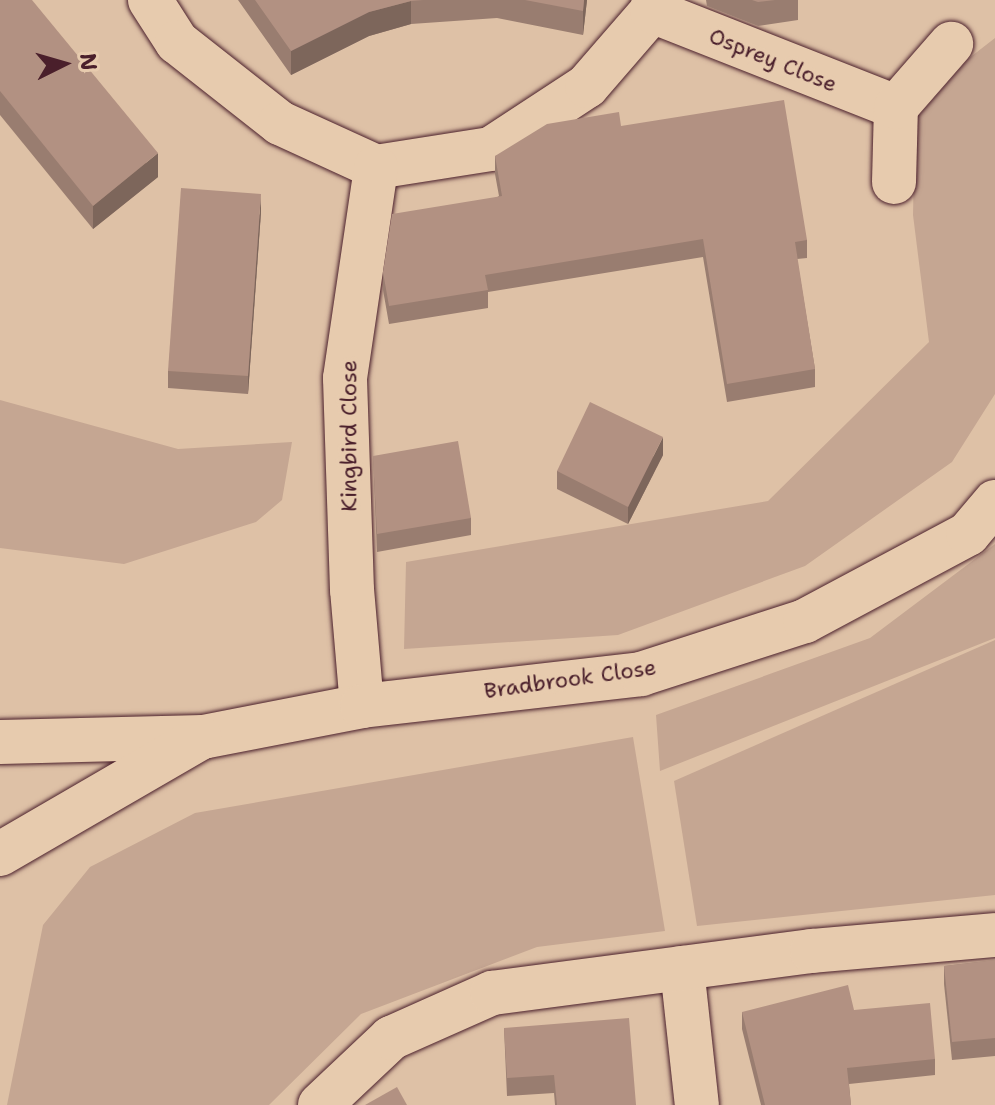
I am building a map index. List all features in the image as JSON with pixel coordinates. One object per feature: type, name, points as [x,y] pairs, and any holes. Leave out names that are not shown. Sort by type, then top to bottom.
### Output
[{"type":"street","points":[[150,0],[177,42],[280,123],[376,167],[491,149],[587,86],[653,6]]},
{"type":"street","name":"Osprey Close","points":[[653,6],[896,107]]},
{"type":"street","points":[[894,182],[896,107],[951,44]]},
{"type":"street","name":"Kingbird Close","points":[[362,706],[352,590],[345,378],[376,167]]},
{"type":"street","name":"Bradbrook Close","points":[[0,742],[203,737],[362,706],[641,674],[805,621],[968,534],[995,502]]},
{"type":"street","name":"Bradbrook Close","points":[[0,854],[203,737]]},
{"type":"street","points":[[320,1105],[391,1038],[492,993],[682,968],[995,935]]},
{"type":"street","points":[[682,968],[697,1105]]},
{"type":"shaded area","points":[[995,38],[995,394],[952,462],[805,566],[618,635],[404,649],[406,562],[768,501],[929,342],[913,215],[915,120],[968,59]]},
{"type":"shaded area","points":[[0,400],[178,449],[292,442],[282,500],[256,522],[124,564],[0,548]]},
{"type":"shaded area","points":[[995,544],[995,638],[660,771],[656,715],[870,638]]},
{"type":"shaded area","points":[[995,640],[995,895],[697,926],[674,781]]},
{"type":"shaded area","points":[[633,737],[665,931],[537,947],[361,1014],[269,1105],[7,1105],[43,925],[90,867],[195,813]]},
{"type":"building","points":[[0,0],[32,0],[158,153],[93,206],[0,91]]},
{"type":"building","points":[[255,0],[423,0],[369,12],[291,51]]},
{"type":"building","points":[[525,0],[584,0],[583,11]]},
{"type":"building","points":[[784,100],[807,240],[795,242],[815,369],[727,384],[703,239],[485,275],[488,290],[389,306],[383,272],[392,214],[502,196],[495,156],[547,124],[619,112],[621,126]]},
{"type":"building","points":[[181,188],[261,194],[248,376],[168,371]]},
{"type":"building","points":[[590,402],[663,437],[628,507],[557,471]]},
{"type":"building","points":[[458,441],[471,518],[377,534],[373,456]]},
{"type":"building","points":[[995,960],[995,1038],[952,1042],[944,966]]},
{"type":"building","points":[[848,985],[854,1010],[930,1003],[935,1059],[847,1068],[851,1105],[765,1105],[742,1012]]},
{"type":"building","points":[[629,1018],[636,1105],[557,1105],[554,1075],[507,1078],[504,1028]]},
{"type":"building","points":[[397,1087],[407,1105],[365,1105]]}]
